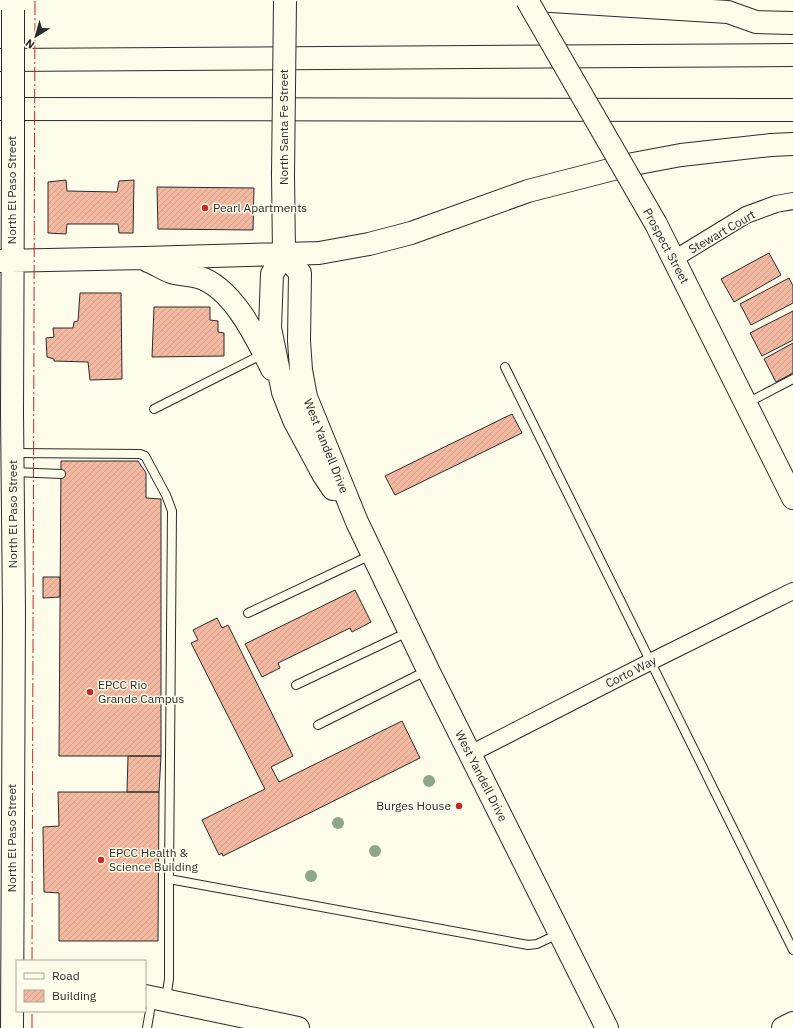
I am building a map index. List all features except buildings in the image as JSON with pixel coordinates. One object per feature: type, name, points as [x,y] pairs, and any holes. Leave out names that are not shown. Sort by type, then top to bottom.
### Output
[{"type":"main road","name":"Prospect Street","points":[[527,0],[656,224],[793,498]]},
{"type":"main road","points":[[535,0],[728,12],[756,22],[793,23]]},
{"type":"main road","name":"North Santa Fe Street","points":[[284,254],[283,174],[285,1]]},
{"type":"main road","name":"North El Paso Street","points":[[12,1028],[10,971],[13,462],[6,261],[12,165],[13,5]]},
{"type":"main road","points":[[0,60],[793,55]]},
{"type":"main road","points":[[0,109],[793,110]]},
{"type":"main road","points":[[6,261],[319,253],[369,244],[411,233],[528,191],[633,164],[696,153],[793,144]]},
{"type":"main road","name":"West Yandell Drive","points":[[357,522],[323,474],[294,420],[283,392],[270,328],[272,274],[284,254],[300,273],[299,341],[301,370],[306,397],[357,522],[428,670],[607,1028]]},
{"type":"main road","points":[[144,258],[171,272],[199,277],[216,286],[227,296],[237,308],[264,354],[283,392]]},
{"type":"main road","points":[[154,998],[298,1028]]},
{"type":"main road","points":[[783,1028],[793,1023]]},
{"type":"street","name":"Stewart Court","points":[[674,259],[746,215],[776,204],[793,200]]},
{"type":"street","name":"Corto Way","points":[[470,754],[793,591]]},
{"type":"lane","points":[[154,409],[264,354]]},
{"type":"lane","points":[[505,367],[793,950]]},
{"type":"lane","points":[[746,404],[793,379]]},
{"type":"lane","points":[[13,462],[140,454],[145,456],[166,495],[172,511],[169,879],[170,979],[154,998],[147,1028]]},
{"type":"lane","points":[[13,462],[61,474]]},
{"type":"lane","points":[[248,613],[372,555]]},
{"type":"lane","points":[[296,685],[409,631]]},
{"type":"lane","points":[[318,725],[428,670]]},
{"type":"lane","points":[[169,879],[528,944],[537,944],[560,933]]},
{"type":"power","points":[[32,960],[35,0]]},
{"type":"power","points":[[32,1012],[32,1028]]},
{"type":"place","name":"Pearl Apartments","points":[[205,208]]},
{"type":"place","name":"EPCC Rio Grande Campus","points":[[90,692]]},
{"type":"place","name":"Burges House","points":[[459,806]]},
{"type":"place","name":"EPCC Health & Science Building","points":[[101,860]]}]
